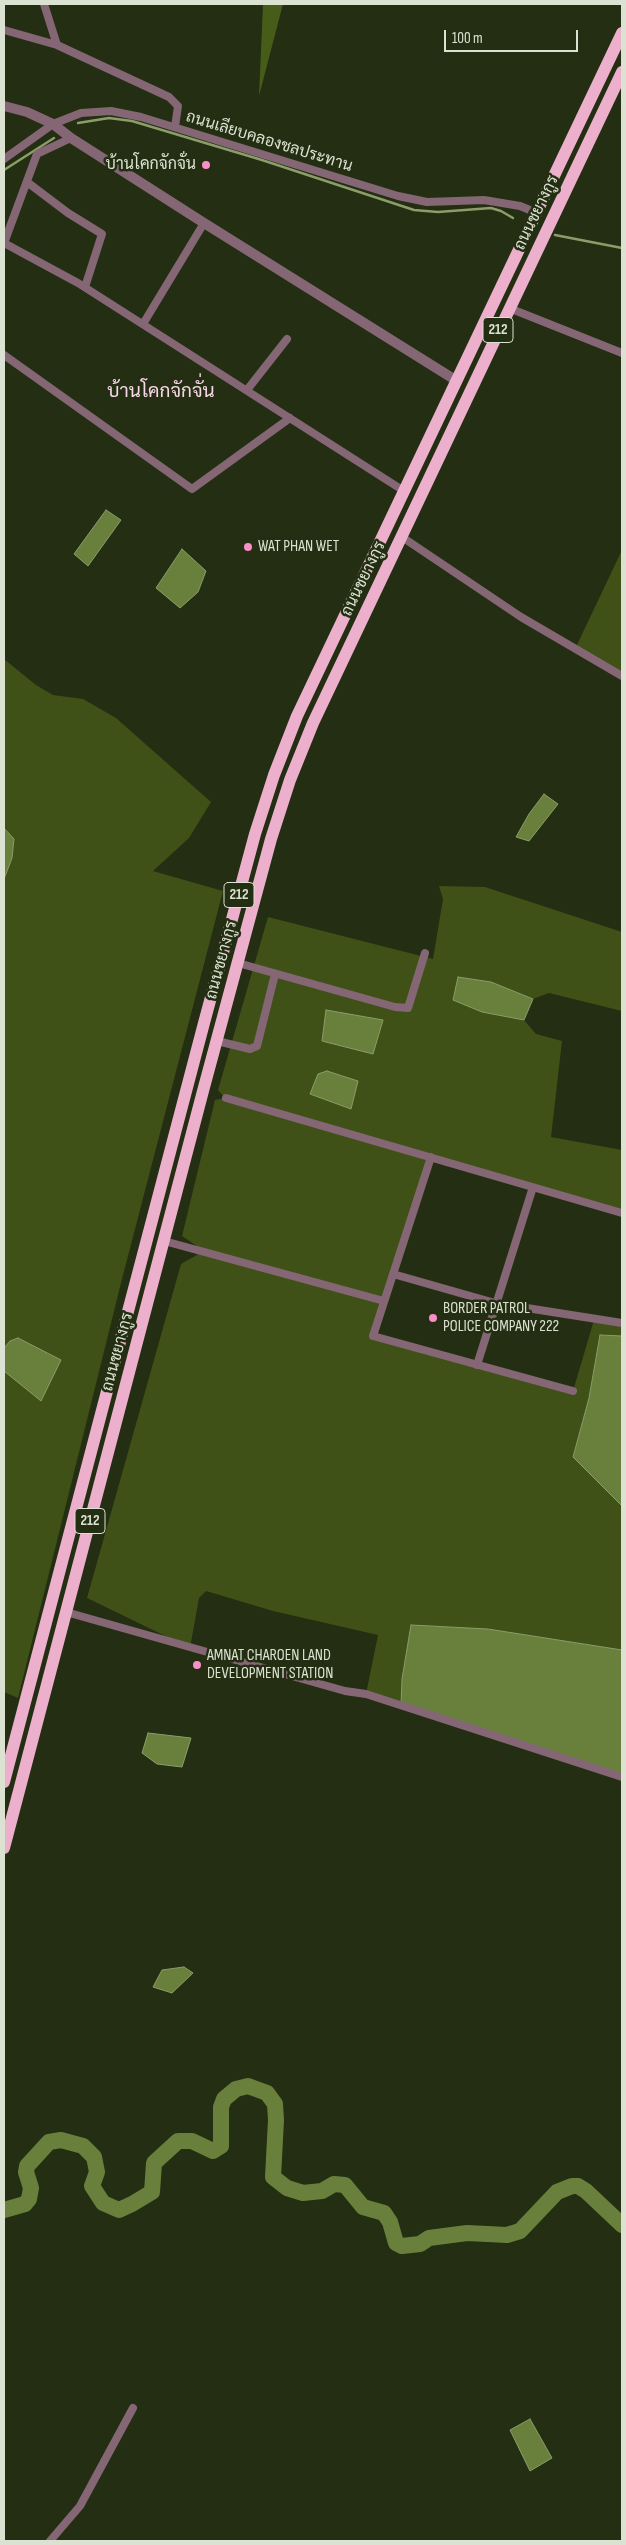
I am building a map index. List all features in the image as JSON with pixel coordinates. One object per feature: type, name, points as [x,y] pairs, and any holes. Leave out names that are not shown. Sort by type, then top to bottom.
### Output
[{"type":"highway","name":"ถนนชยางกูร","points":[[4,1782],[255,834],[274,775],[298,716],[622,33]]},
{"type":"highway","name":"ถนนชยางกูร","points":[[4,1848],[216,1041],[290,780],[313,723],[622,72]]},
{"type":"highway","points":[[160,1189],[176,1193]]},
{"type":"street","points":[[44,4],[57,45]]},
{"type":"street","points":[[4,30],[57,45],[170,96],[178,106],[175,127]]},
{"type":"street","points":[[4,106],[27,112],[53,124],[71,138],[204,223],[457,381]]},
{"type":"street","name":"ถนนเลียบคลองชลประทาน","points":[[4,159],[53,124],[81,113],[110,111],[140,116],[398,196],[427,202],[484,200],[520,206],[537,213]]},
{"type":"street","points":[[71,138],[37,154],[4,243],[85,288],[404,491]]},
{"type":"street","points":[[27,182],[68,213],[102,234],[85,288]]},
{"type":"street","points":[[143,324],[204,223]]},
{"type":"street","points":[[509,308],[622,353]]},
{"type":"street","points":[[247,390],[287,339]]},
{"type":"street","points":[[4,355],[192,490],[290,418]]},
{"type":"street","points":[[402,537],[521,617],[622,676]]},
{"type":"street","points":[[238,963],[395,1007],[408,1008],[425,953]]},
{"type":"street","points":[[216,1041],[250,1050],[257,1046],[275,974]]},
{"type":"street","points":[[226,1098],[622,1213]]},
{"type":"street","points":[[431,1158],[372,1336],[573,1391]]},
{"type":"street","points":[[477,1364],[533,1187]]},
{"type":"street","points":[[164,1241],[384,1301]]},
{"type":"street","points":[[393,1274],[495,1303],[622,1323]]},
{"type":"street","points":[[66,1612],[328,1687],[366,1694],[622,1777]]},
{"type":"street","points":[[50,2541],[80,2506],[133,2408]]},
{"type":"shaded area","points":[[263,4],[283,4],[259,96]]},
{"type":"shaded area","points":[[106,510],[121,520],[88,566],[74,554]]},
{"type":"shaded area","points":[[182,549],[206,571],[198,592],[180,608],[156,588]]},
{"type":"shaded area","points":[[622,550],[622,676],[575,649]]},
{"type":"shaded area","points":[[4,659],[36,685],[53,695],[83,699],[116,718],[211,802],[189,838],[153,871],[223,891],[122,1279],[18,1698],[4,1692],[4,879],[12,858],[7,830],[4,828]]},
{"type":"shaded area","points":[[544,794],[558,804],[529,841],[516,837],[529,814]]},
{"type":"shaded area","points":[[4,828],[14,839],[12,858],[4,879]]},
{"type":"shaded area","points":[[439,886],[485,887],[622,932],[622,1011],[549,993],[533,999],[491,982],[458,977],[453,999],[482,1012],[524,1020],[536,1034],[562,1041],[551,1137],[622,1150],[622,1213],[431,1158],[373,1335],[573,1391],[594,1320],[622,1323],[622,1336],[600,1335],[589,1398],[573,1457],[622,1506],[622,1650],[488,1629],[411,1625],[402,1679],[401,1705],[366,1694],[378,1635],[273,1611],[206,1591],[199,1598],[190,1648],[87,1598],[181,1264],[204,1251],[182,1236],[215,1100],[225,1098],[218,1090],[268,917],[433,959],[443,899]]},
{"type":"shaded area","points":[[458,977],[491,982],[533,999],[524,1020],[482,1012],[453,1000]]},
{"type":"shaded area","points":[[326,1010],[383,1020],[373,1054],[322,1041]]},
{"type":"shaded area","points":[[327,1071],[358,1081],[351,1109],[310,1094],[318,1074]]},
{"type":"shaded area","points":[[600,1335],[622,1336],[622,1506],[573,1457],[589,1398]]},
{"type":"shaded area","points":[[18,1338],[61,1360],[41,1401],[4,1371],[4,1348],[10,1341]]},
{"type":"shaded area","points":[[411,1625],[488,1629],[622,1650],[622,1777],[401,1705],[402,1679]]},
{"type":"shaded area","points":[[148,1733],[191,1738],[182,1767],[157,1764],[142,1753]]},
{"type":"shaded area","points":[[184,1967],[193,1973],[172,1993],[153,1987],[162,1970]]},
{"type":"shaded area","points":[[530,2419],[552,2458],[530,2471],[510,2430]]},
{"type":"waterway","points":[[78,123],[109,118],[132,121],[262,160],[414,210],[438,212],[491,208],[513,218]]},
{"type":"waterway","points":[[4,170],[54,138]]},
{"type":"waterway","points":[[555,235],[622,248]]},
{"type":"waterway","points":[[4,2210],[25,2204],[29,2199],[31,2188],[26,2172],[27,2166],[49,2142],[61,2140],[83,2146],[94,2157],[97,2172],[92,2186],[103,2203],[119,2210],[132,2204],[152,2192],[154,2163],[178,2141],[192,2141],[213,2151],[221,2146],[221,2107],[224,2099],[236,2089],[248,2086],[267,2093],[275,2104],[273,2177],[287,2188],[303,2193],[322,2191],[334,2184],[345,2185],[363,2207],[384,2213],[390,2222],[396,2243],[402,2246],[420,2244],[429,2238],[467,2233],[507,2235],[520,2231],[557,2192],[572,2186],[578,2186],[586,2191],[622,2225]]},
{"type":"place","name":"บ้านโคกจักจั่น","points":[[206,165]]},
{"type":"place","name":"WAT PHAN WET","points":[[248,547]]},
{"type":"place","name":"BORDER PATROL POLICE COMPANY 222","points":[[433,1318]]},
{"type":"place","name":"AMNAT CHAROEN LAND DEVELOPMENT STATION","points":[[197,1665]]},
{"type":"district","name":"บ้านโคกจักจั่น","points":[[161,392]]}]
